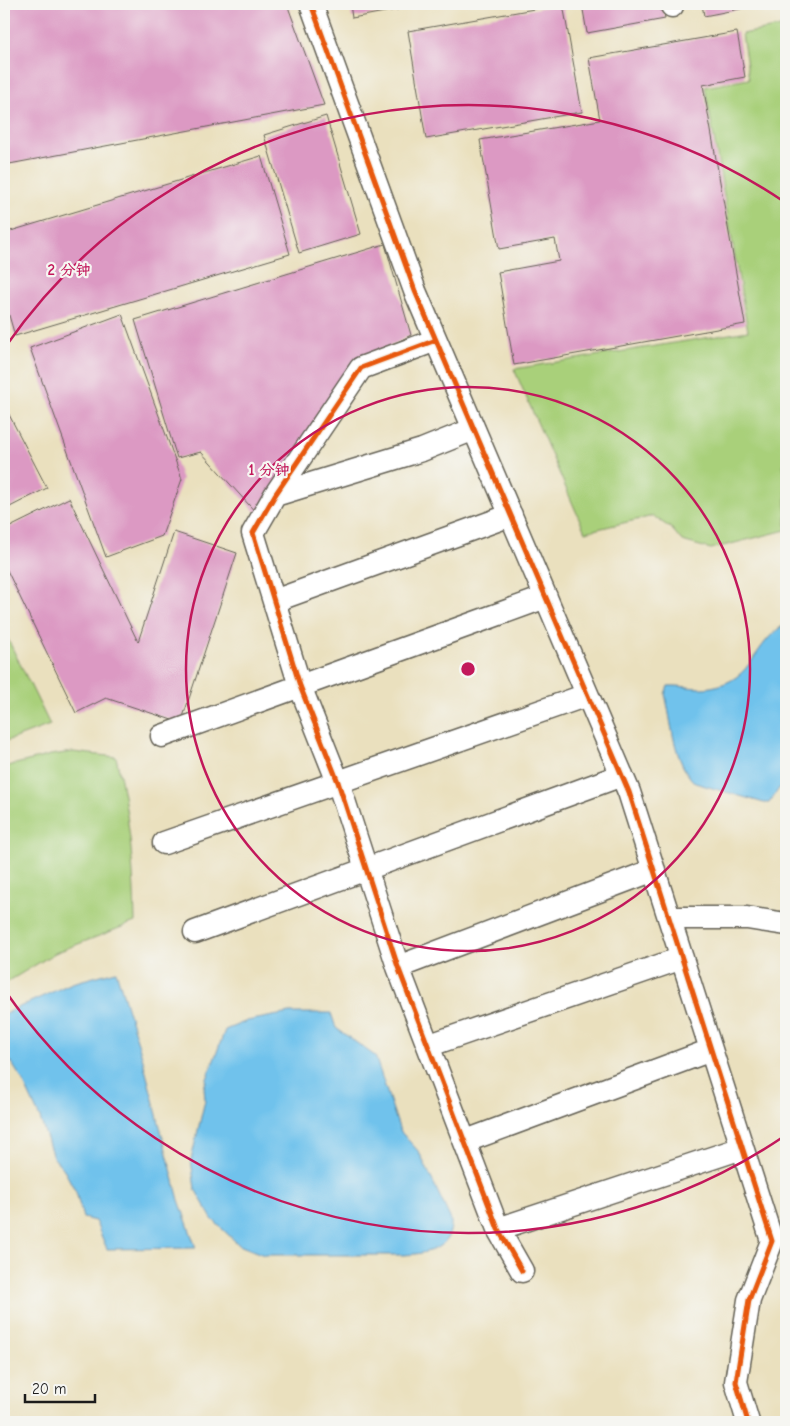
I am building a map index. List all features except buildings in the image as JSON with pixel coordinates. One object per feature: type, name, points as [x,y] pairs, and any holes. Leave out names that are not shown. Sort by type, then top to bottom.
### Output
[{"type":"street","points":[[311,4],[415,291],[622,775],[742,1148],[779,1239],[749,1300],[736,1382],[748,1422]]},
{"type":"street","points":[[436,340],[362,368],[275,496],[254,534],[300,686],[338,782],[398,967],[430,1045],[498,1229],[522,1271]]},
{"type":"street","points":[[275,496],[422,450],[474,429]]},
{"type":"street","points":[[274,601],[511,516]]},
{"type":"street","points":[[162,736],[546,597]]},
{"type":"street","points":[[164,843],[587,695]]},
{"type":"street","points":[[195,932],[622,775]]},
{"type":"street","points":[[398,967],[654,870]]},
{"type":"street","points":[[669,918],[747,918],[786,923]]},
{"type":"street","points":[[430,1045],[682,958]]},
{"type":"street","points":[[466,1141],[711,1050]]},
{"type":"street","points":[[498,1229],[742,1148]]},
{"type":"green space","points":[[786,26],[786,464],[783,465],[786,478],[786,530],[711,549],[682,541],[672,529],[653,516],[585,532],[514,369],[748,331],[705,87],[749,79],[742,34]]},
{"type":"green space","points":[[4,631],[50,725],[4,742]]},
{"type":"green space","points":[[73,752],[116,757],[130,839],[135,922],[55,953],[4,984],[4,767],[51,755]]},
{"type":"water","points":[[786,624],[786,794],[780,787],[769,803],[764,803],[695,783],[682,764],[674,741],[665,694],[668,686],[705,688],[725,683],[745,669],[766,641]]},
{"type":"water","points":[[116,971],[141,1053],[179,1200],[196,1248],[107,1249],[95,1221],[83,1218],[76,1192],[63,1168],[53,1157],[40,1118],[23,1081],[4,1051],[4,1014],[72,983]]},
{"type":"water","points":[[289,1013],[331,1013],[336,1028],[375,1056],[400,1131],[419,1152],[451,1220],[448,1238],[443,1244],[429,1251],[403,1255],[264,1255],[239,1245],[212,1219],[195,1189],[191,1160],[205,1100],[204,1087],[225,1030],[247,1021]]},
{"type":"cycle path","points":[[311,4],[415,291],[629,792],[772,1241],[749,1300],[736,1382],[748,1422]]},
{"type":"cycle path","points":[[436,340],[361,368],[275,495],[253,533],[300,686],[338,782],[398,967],[498,1229],[522,1271]]}]
